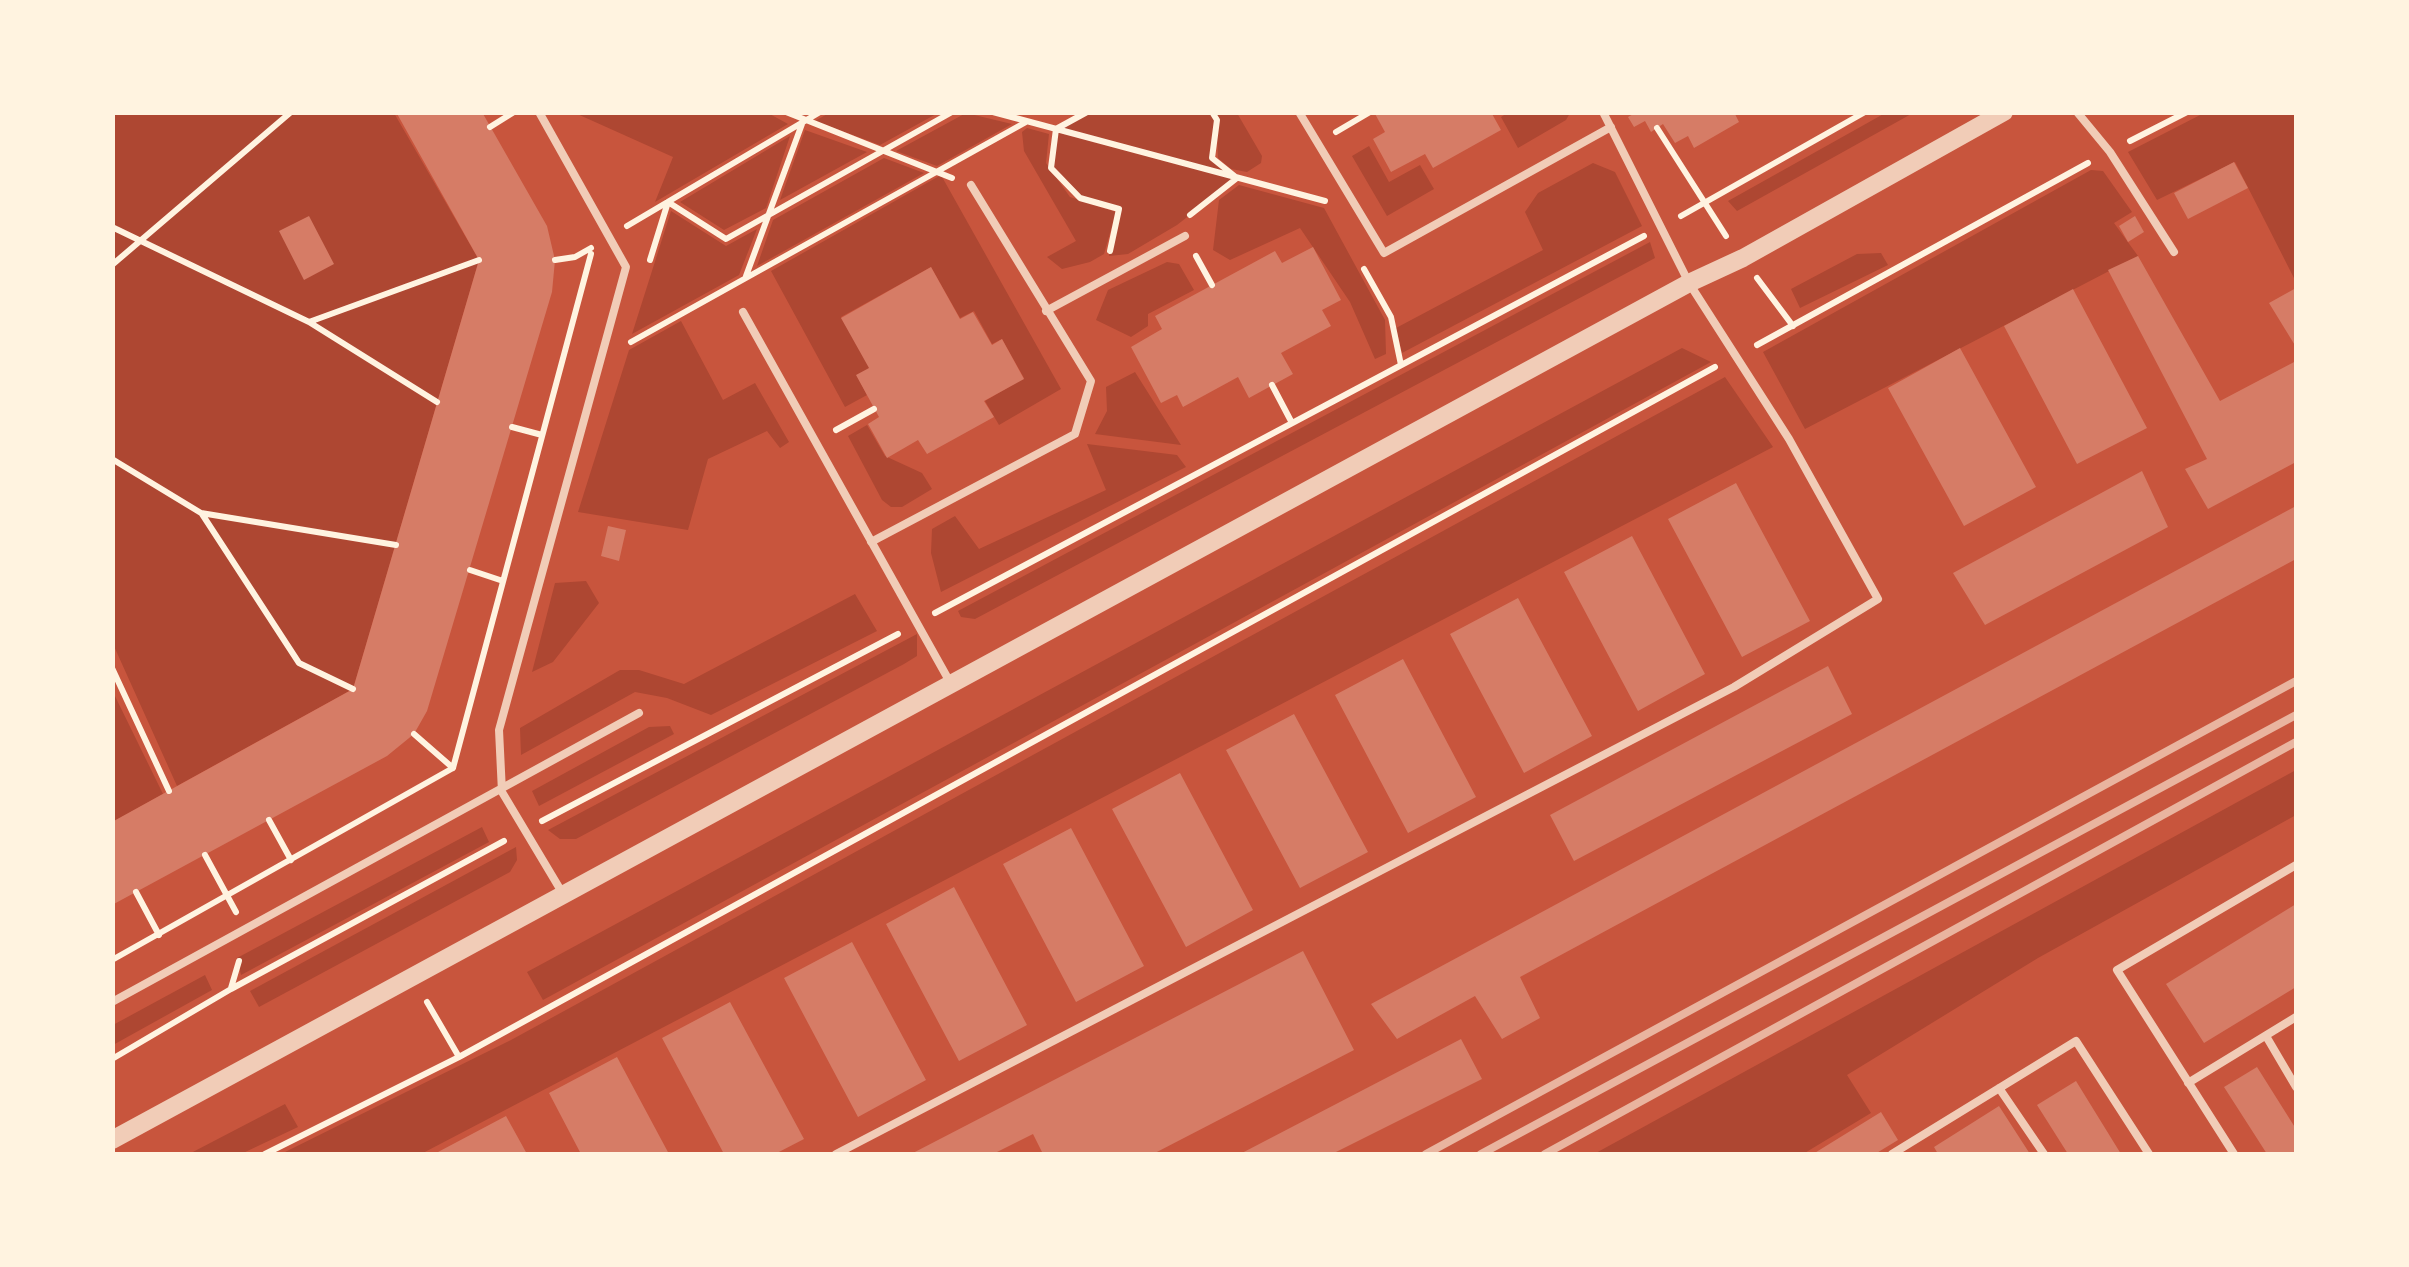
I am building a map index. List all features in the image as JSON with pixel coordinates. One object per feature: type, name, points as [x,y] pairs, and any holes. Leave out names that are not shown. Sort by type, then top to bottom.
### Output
[{"type":"street","points":[[112,1140],[1689,282],[1742,258],[2004,112]]},
{"type":"lane","points":[[539,112],[626,266],[499,730],[502,792],[563,894]]},
{"type":"lane","points":[[1299,112],[1384,254],[1610,127]]},
{"type":"lane","points":[[836,1154],[1734,687],[1878,599],[1789,439],[1689,282],[1603,112]]},
{"type":"lane","points":[[2077,112],[2110,152],[2174,252]]},
{"type":"lane","points":[[871,542],[1075,434],[1091,381],[972,185]]},
{"type":"lane","points":[[1046,311],[1184,236]]},
{"type":"lane","points":[[743,312],[951,684]]},
{"type":"lane","points":[[112,1002],[639,714]]},
{"type":"lane","points":[[2234,1154],[2117,970],[2296,865]]},
{"type":"lane","points":[[2188,1083],[2296,1017]]},
{"type":"lane","points":[[2266,1036],[2296,1087]]},
{"type":"lane","points":[[1892,1154],[2076,1041],[2149,1154]]},
{"type":"lane","points":[[1999,1088],[2044,1154]]},
{"type":"lane","points":[[1912,1142],[1920,1154]]},
{"type":"path","points":[[112,265],[291,112]]},
{"type":"path","points":[[490,126],[514,112],[524,129]]},
{"type":"path","points":[[786,112],[802,123],[972,185]]},
{"type":"path","points":[[610,237],[820,112]]},
{"type":"path","points":[[668,202],[726,238],[952,112]]},
{"type":"path","points":[[993,112],[1326,202],[1335,218]]},
{"type":"path","points":[[1056,129],[1087,112]]},
{"type":"path","points":[[1212,112],[1217,120],[1212,158],[1237,178]]},
{"type":"path","points":[[1333,134],[1370,112]]},
{"type":"path","points":[[112,1060],[231,989],[522,831],[1702,205],[1865,112]]},
{"type":"path","points":[[264,1154],[459,1057],[2187,112]]},
{"type":"path","points":[[628,329],[622,347],[1027,122]]},
{"type":"path","points":[[746,278],[802,123]]},
{"type":"path","points":[[1327,123],[1342,150]]},
{"type":"path","points":[[1657,128],[1702,205]]},
{"type":"path","points":[[1056,129],[1051,168],[1080,198],[1119,210],[1109,256],[1128,254]]},
{"type":"path","points":[[1177,224],[1237,178]]},
{"type":"path","points":[[645,275],[668,202]]},
{"type":"path","points":[[112,227],[309,322],[437,402]]},
{"type":"path","points":[[112,960],[453,768],[592,248],[583,230]]},
{"type":"path","points":[[555,260],[575,257]]},
{"type":"path","points":[[309,322],[479,260]]},
{"type":"path","points":[[1363,268],[1390,317],[1401,366]]},
{"type":"path","points":[[1272,386],[1292,423]]},
{"type":"path","points":[[815,442],[874,409]]},
{"type":"path","points":[[512,427],[542,435]]},
{"type":"path","points":[[112,459],[201,513],[396,545]]},
{"type":"path","points":[[201,513],[300,663],[353,690]]},
{"type":"path","points":[[470,570],[503,582]]},
{"type":"path","points":[[112,668],[169,791]]},
{"type":"path","points":[[414,734],[453,768]]},
{"type":"path","points":[[270,820],[292,860]]},
{"type":"path","points":[[136,892],[160,935]]},
{"type":"path","points":[[412,978],[459,1057]]},
{"type":"shaded area","points":[[1509,112],[1570,113],[1566,120],[1518,148],[1501,117]]},
{"type":"shaded area","points":[[1887,112],[1913,113],[1737,211],[1728,201]]},
{"type":"shaded area","points":[[112,113],[394,113],[479,260],[353,689],[177,786],[113,644]]},
{"type":"shaded area","points":[[575,113],[768,113],[788,124],[655,202],[673,157]]},
{"type":"shaded area","points":[[829,113],[938,113],[880,145],[815,121]]},
{"type":"shaded area","points":[[966,113],[1012,124],[937,166],[896,151]]},
{"type":"shaded area","points":[[1087,113],[1212,113],[1217,120],[1212,158],[1237,178],[1177,225],[1128,254],[1109,256],[1119,210],[1080,198],[1051,168],[1056,129]]},
{"type":"shaded area","points":[[1216,113],[1237,113],[1262,156],[1261,163],[1247,172],[1231,169],[1218,158]]},
{"type":"shaded area","points":[[2204,113],[2296,113],[2296,282],[2235,162],[2157,200],[2128,152]]},
{"type":"shaded area","points":[[1027,128],[1049,134],[1046,163],[1070,197],[1116,212],[1104,254],[1090,262],[1062,269],[1047,257],[1076,241],[1024,151],[1022,132]]},
{"type":"shaded area","points":[[805,130],[867,152],[780,200]]},
{"type":"shaded area","points":[[790,136],[766,208],[724,230],[680,202]]},
{"type":"shaded area","points":[[1369,146],[1389,182],[1420,165],[1434,189],[1387,216],[1352,156]]},
{"type":"shaded area","points":[[884,158],[924,173],[757,266],[773,220]]},
{"type":"shaded area","points":[[1593,163],[1615,172],[1642,226],[1402,353],[1396,328],[1543,250],[1525,212],[1538,193]]},
{"type":"shaded area","points":[[2091,170],[2103,171],[2132,212],[2114,223],[2138,256],[1805,429],[1763,352]]},
{"type":"shaded area","points":[[941,175],[1061,389],[999,425],[985,401],[1024,378],[1002,339],[992,344],[974,311],[960,318],[931,267],[841,317],[870,368],[857,376],[867,395],[845,407],[771,271]]},
{"type":"shaded area","points":[[1239,185],[1324,208],[1385,320],[1386,354],[1375,359],[1350,302],[1300,228],[1230,260],[1213,250],[1219,200]]},
{"type":"shaded area","points":[[671,211],[726,246],[757,229],[739,275],[632,334]]},
{"type":"shaded area","points":[[1650,242],[1655,258],[975,619],[961,617],[958,611]]},
{"type":"shaded area","points":[[1881,253],[1888,265],[1800,308],[1791,289],[1857,254]]},
{"type":"shaded area","points":[[1167,262],[1179,264],[1194,290],[1148,314],[1148,326],[1131,337],[1096,320],[1108,290]]},
{"type":"shaded area","points":[[681,321],[723,400],[755,383],[789,442],[780,448],[767,431],[708,459],[688,530],[578,512],[629,350]]},
{"type":"shaded area","points":[[1682,348],[1711,362],[543,1000],[527,972]]},
{"type":"shaded area","points":[[1135,372],[1181,445],[1095,434],[1107,411],[1106,387]]},
{"type":"shaded area","points":[[1725,377],[1773,447],[421,1154],[281,1154],[511,1040]]},
{"type":"shaded area","points":[[867,425],[885,456],[922,473],[932,489],[902,507],[891,507],[882,500],[848,436]]},
{"type":"shaded area","points":[[1087,444],[1177,455],[1186,467],[941,592],[931,553],[932,529],[955,516],[979,549],[1106,490]]},
{"type":"shaded area","points":[[586,581],[599,603],[553,662],[532,672],[555,583]]},
{"type":"shaded area","points":[[855,594],[877,631],[711,715],[667,698],[635,692],[521,755],[520,728],[620,670],[639,670],[684,684]]},
{"type":"shaded area","points":[[917,634],[917,656],[904,664],[576,839],[560,839],[548,830]]},
{"type":"shaded area","points":[[112,690],[163,794],[113,822],[112,822]]},
{"type":"shaded area","points":[[670,726],[674,734],[539,806],[532,791],[649,727]]},
{"type":"shaded area","points":[[2296,770],[2296,815],[2038,958],[1847,1075],[1871,1113],[1803,1154],[1594,1154]]},
{"type":"shaded area","points":[[482,827],[489,842],[241,975],[237,958]]},
{"type":"shaded area","points":[[516,847],[517,860],[510,872],[259,1007],[250,991]]},
{"type":"shaded area","points":[[205,975],[212,990],[113,1045],[113,1025]]},
{"type":"shaded area","points":[[285,1104],[298,1127],[241,1154],[189,1154]]},
{"type":"building","points":[[396,112],[482,112],[547,226],[555,260],[552,292],[427,711],[414,734],[387,756],[112,905],[112,822],[353,689],[479,260]]},
{"type":"building","points":[[1374,112],[1491,112],[1501,130],[1433,168],[1425,154],[1391,172],[1373,139],[1385,132]]},
{"type":"building","points":[[1637,112],[1734,112],[1739,122],[1694,148],[1688,136],[1675,143],[1663,124],[1651,132],[1645,121],[1634,127],[1628,117]]},
{"type":"building","points":[[2234,162],[2248,188],[2188,219],[2174,193]]},
{"type":"building","points":[[309,216],[334,264],[304,280],[279,231]]},
{"type":"building","points":[[2135,216],[2144,232],[2128,242],[2119,226]]},
{"type":"building","points":[[1313,247],[1341,300],[1322,310],[1331,326],[1281,353],[1293,374],[1249,398],[1238,377],[1183,407],[1177,395],[1161,403],[1131,347],[1162,329],[1155,316],[1275,251],[1282,263]]},
{"type":"building","points":[[2138,256],[2220,401],[2296,361],[2296,462],[2208,509],[2185,469],[2207,459],[2108,270]]},
{"type":"building","points":[[931,267],[960,319],[973,312],[992,345],[1002,339],[1024,379],[984,401],[994,417],[927,454],[918,440],[887,458],[868,424],[879,417],[856,375],[869,368],[841,318]]},
{"type":"building","points":[[2296,288],[2296,347],[2269,303]]},
{"type":"building","points":[[2073,289],[2147,428],[2077,464],[2004,326]]},
{"type":"building","points":[[1960,348],[2036,487],[1964,526],[1888,388]]},
{"type":"building","points":[[2142,471],[2168,527],[1985,625],[1953,573]]},
{"type":"building","points":[[1736,483],[1810,621],[1742,657],[1668,519]]},
{"type":"building","points":[[2296,506],[2296,559],[1520,977],[1540,1018],[1502,1039],[1475,996],[1397,1039],[1371,1004]]},
{"type":"building","points":[[608,526],[626,530],[619,561],[601,556]]},
{"type":"building","points":[[1632,536],[1705,674],[1638,711],[1564,572]]},
{"type":"building","points":[[1518,598],[1592,736],[1524,773],[1450,634]]},
{"type":"building","points":[[1403,659],[1476,797],[1408,833],[1335,695]]},
{"type":"building","points":[[1828,666],[1852,714],[1574,861],[1550,815]]},
{"type":"building","points":[[1294,714],[1368,852],[1300,888],[1226,750]]},
{"type":"building","points":[[1180,773],[1253,910],[1186,947],[1112,809]]},
{"type":"building","points":[[1071,828],[1144,966],[1076,1002],[1003,864]]},
{"type":"building","points":[[954,887],[1027,1025],[959,1061],[886,924]]},
{"type":"building","points":[[2296,904],[2296,987],[2204,1043],[2166,984]]},
{"type":"building","points":[[852,942],[926,1080],[858,1117],[784,978]]},
{"type":"building","points":[[1303,951],[1354,1050],[1153,1154],[1043,1154],[1033,1134],[993,1154],[911,1154]]},
{"type":"building","points":[[730,1002],[804,1139],[775,1154],[724,1154],[662,1038]]},
{"type":"building","points":[[1461,1039],[1482,1079],[1332,1154],[1240,1154]]},
{"type":"building","points":[[617,1057],[669,1154],[581,1154],[549,1093]]},
{"type":"building","points":[[2257,1067],[2296,1129],[2296,1154],[2267,1154],[2224,1087]]},
{"type":"building","points":[[2076,1081],[2121,1154],[2068,1154],[2037,1105]]},
{"type":"building","points":[[1999,1106],[2030,1154],[1938,1154],[1934,1147]]},
{"type":"building","points":[[1881,1112],[1898,1140],[1875,1154],[1813,1154]]},
{"type":"building","points":[[506,1116],[527,1154],[439,1154],[438,1152]]},
{"type":"railway","points":[[1426,1154],[2296,681]]},
{"type":"railway","points":[[1481,1154],[2296,715]]},
{"type":"railway","points":[[1545,1154],[2296,742]]}]
